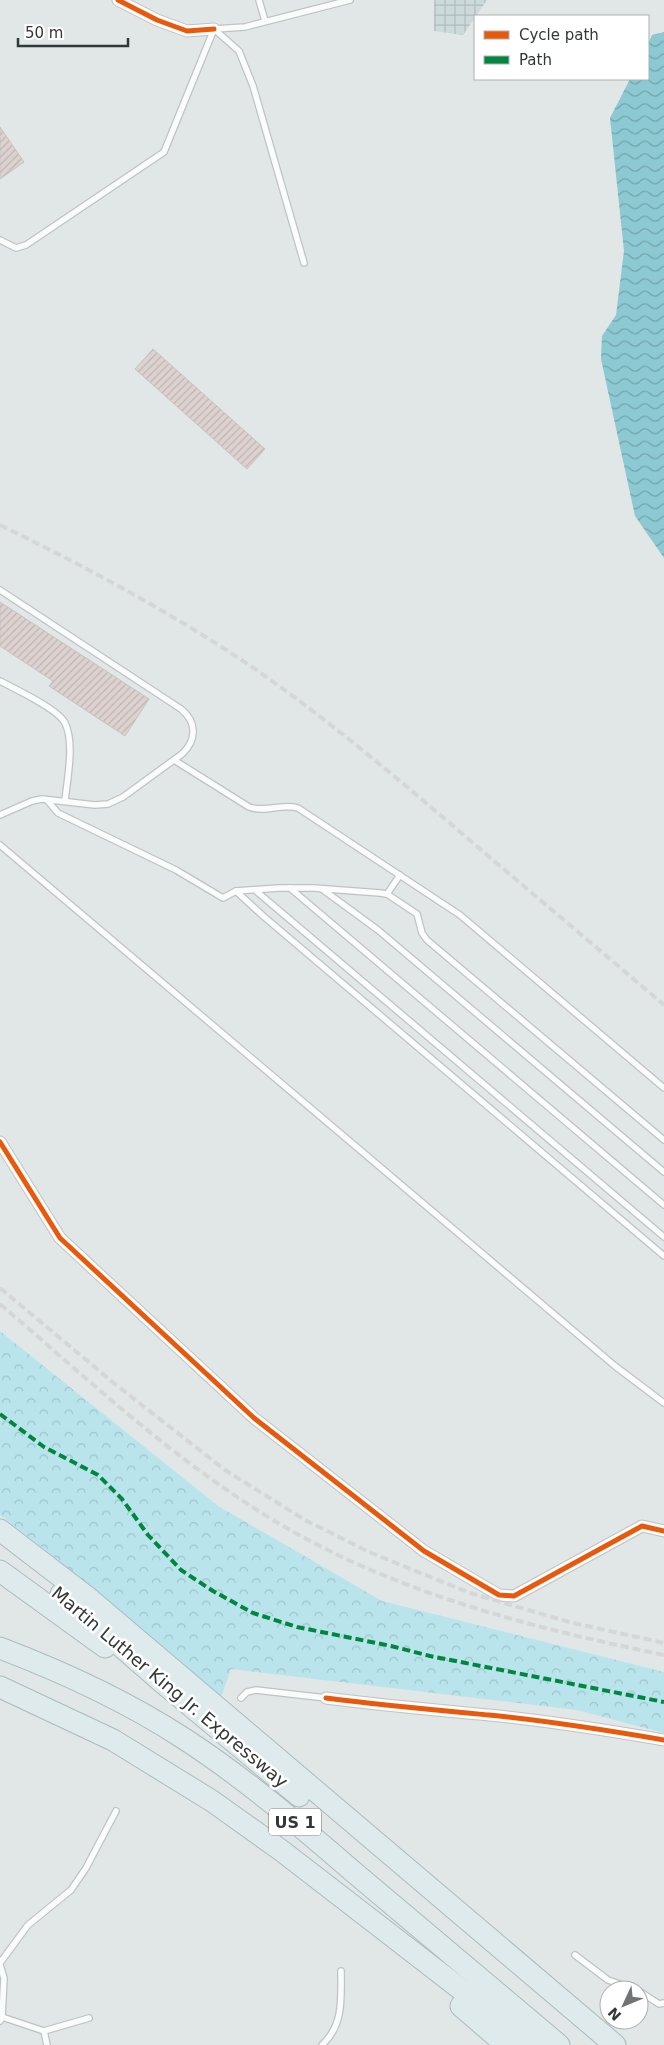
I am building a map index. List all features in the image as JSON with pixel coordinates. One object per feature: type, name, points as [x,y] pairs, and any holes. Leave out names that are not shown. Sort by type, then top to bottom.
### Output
[{"type":"highway","points":[[0,1530],[86,1596],[615,2045]]},
{"type":"highway","name":"Martin Luther King Jr. Expressway","points":[[0,1542],[163,1683],[456,1926],[593,2045]]},
{"type":"highway","points":[[0,1571],[86,1635],[163,1683]]},
{"type":"highway","name":"Martin Luther King Jr. Expressway","points":[[0,1648],[55,1670],[121,1702],[183,1738],[214,1760],[274,1804],[558,2045]]},
{"type":"highway","points":[[2,1689],[84,1726],[146,1759],[246,1824],[533,2045]]},
{"type":"highway","points":[[317,1878],[506,2045]]},
{"type":"street","points":[[118,0],[157,20],[187,31],[214,29]]},
{"type":"street","points":[[0,1142],[60,1238],[254,1418],[424,1551],[498,1595],[514,1596],[642,1526],[664,1531]]},
{"type":"street","points":[[326,1698],[583,1726],[664,1740]]},
{"type":"lane","points":[[259,0],[265,21]]},
{"type":"lane","points":[[214,29],[245,27],[350,0]]},
{"type":"lane","points":[[0,240],[16,248],[26,246],[164,152],[214,29]]},
{"type":"lane","points":[[214,29],[239,51],[253,86],[304,264]]},
{"type":"lane","points":[[0,590],[184,711],[192,722],[193,737],[189,747],[174,760],[113,803],[95,805],[65,801],[32,801],[0,815]]},
{"type":"lane","points":[[0,680],[52,710],[66,724],[69,753],[65,801]]},
{"type":"lane","points":[[174,760],[249,807],[261,810],[287,806],[298,808],[400,875],[473,926],[664,1088]]},
{"type":"lane","points":[[48,800],[58,813],[176,870],[223,898],[236,891],[290,888],[320,888],[387,894],[417,914],[422,932],[427,940],[664,1140]]},
{"type":"lane","points":[[0,845],[608,1360],[664,1403]]},
{"type":"lane","points":[[387,894],[400,875]]},
{"type":"lane","points":[[290,888],[664,1205]]},
{"type":"lane","points":[[320,888],[378,930],[664,1172]]},
{"type":"lane","points":[[255,890],[664,1237]]},
{"type":"lane","points":[[236,891],[664,1256]]},
{"type":"lane","points":[[241,1698],[247,1692],[256,1690],[326,1698]]},
{"type":"lane","points":[[89,2018],[44,2031],[1,2019],[4,1978],[0,1964],[28,1925],[71,1890],[86,1868],[116,1811]]},
{"type":"lane","points":[[575,1956],[608,1980]]},
{"type":"lane","points":[[322,2045],[339,2021],[340,1971]]},
{"type":"lane","points":[[649,1998],[659,2004],[664,2003]]},
{"type":"lane","points":[[44,2031],[47,2045]]},
{"type":"shaded area","points":[[434,0],[487,0],[477,15],[474,15],[474,19],[463,35],[434,31]]},
{"type":"green space","points":[[0,1331],[218,1506],[382,1601],[664,1672],[664,1733],[577,1710],[231,1669],[219,1703],[58,1560],[0,1515]]},
{"type":"water","points":[[664,32],[664,558],[635,516],[601,359],[602,336],[616,315],[624,251],[610,118],[629,80],[649,80],[649,42],[652,35]]},
{"type":"building","points":[[0,127],[24,162],[0,179]]},
{"type":"building","points":[[153,349],[265,449],[247,469],[135,369]]},
{"type":"building","points":[[0,602],[149,699],[125,736],[49,686],[53,681],[0,646]]},
{"type":"railway","points":[[0,525],[160,609],[222,647],[279,686],[383,767],[664,1005]]},
{"type":"railway","points":[[0,1288],[115,1384],[225,1470],[305,1520],[369,1552],[470,1593],[569,1622],[664,1643]]},
{"type":"railway","points":[[0,1304],[189,1463],[257,1510],[304,1538],[353,1562],[403,1583],[454,1601],[558,1631],[664,1655]]},
{"type":"marked path","points":[[0,1414],[44,1447],[98,1475],[122,1499],[148,1535],[181,1570],[213,1591],[253,1613],[297,1627],[430,1656],[664,1702]]},
{"type":"cycle path","points":[[118,0],[157,20],[187,31],[214,29]]},
{"type":"cycle path","points":[[0,1142],[60,1238],[254,1418],[424,1551],[499,1595],[514,1596],[642,1526],[664,1531]]},
{"type":"cycle path","points":[[326,1698],[533,1720],[664,1740]]}]
